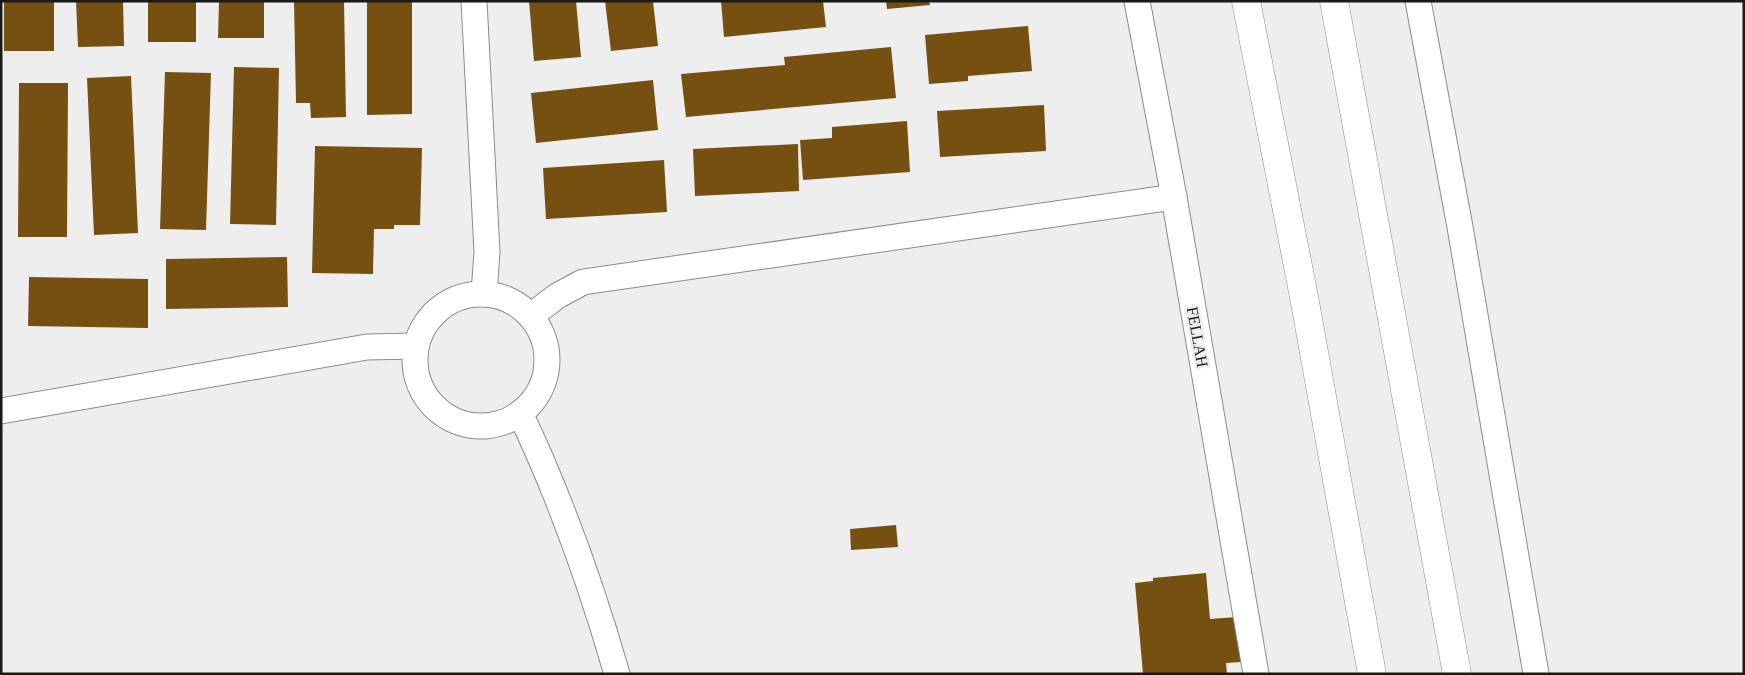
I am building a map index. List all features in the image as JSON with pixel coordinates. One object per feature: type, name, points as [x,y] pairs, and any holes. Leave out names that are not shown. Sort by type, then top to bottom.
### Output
[{"type":"highway","points":[[1246,1],[1304,297],[1372,674]]},
{"type":"highway","points":[[1334,1],[1457,674]]},
{"type":"street","points":[[474,1],[487,252],[484,294]]},
{"type":"street","name":"FELLAH","points":[[1137,1],[1174,197],[1256,674]]},
{"type":"street","points":[[1418,1],[1460,227],[1536,674]]},
{"type":"street","points":[[531,316],[557,296],[582,282],[1174,197]]},
{"type":"street","points":[[474,293],[496,295],[515,302],[531,316],[542,334],[547,354],[545,375],[536,396],[520,413],[500,424],[477,426],[455,421],[436,409],[422,391],[415,369],[416,346],[423,326],[436,310],[454,298],[474,293]]},
{"type":"street","points":[[1,411],[367,347],[416,346]]},
{"type":"street","points":[[520,413],[550,474],[598,610],[617,674]]},
{"type":"building","points":[[4,1],[54,1],[54,51],[4,51]]},
{"type":"building","points":[[76,1],[123,1],[124,46],[78,47]]},
{"type":"building","points":[[148,1],[196,1],[196,42],[148,42]]},
{"type":"building","points":[[219,1],[264,1],[264,38],[218,38]]},
{"type":"building","points":[[294,1],[344,1],[346,117],[311,118],[310,103],[296,103]]},
{"type":"building","points":[[367,1],[412,1],[412,114],[367,115]]},
{"type":"building","points":[[529,1],[576,1],[581,57],[534,61]]},
{"type":"building","points":[[605,1],[653,1],[658,46],[611,51]]},
{"type":"building","points":[[721,1],[823,1],[826,27],[724,37]]},
{"type":"building","points":[[886,1],[929,1],[930,5],[887,9]]},
{"type":"building","points":[[1028,26],[1032,71],[968,76],[968,81],[929,84],[925,35]]},
{"type":"building","points":[[891,47],[896,98],[686,117],[681,74],[785,65],[784,57]]},
{"type":"building","points":[[234,67],[279,68],[276,225],[230,224]]},
{"type":"building","points":[[165,72],[211,73],[206,230],[160,229]]},
{"type":"building","points":[[131,76],[138,233],[94,235],[87,78]]},
{"type":"building","points":[[653,80],[658,130],[536,143],[531,93]]},
{"type":"building","points":[[19,83],[68,83],[67,237],[18,237]]},
{"type":"building","points":[[1044,105],[1046,151],[940,157],[937,111]]},
{"type":"building","points":[[907,121],[910,172],[803,180],[800,140],[832,138],[832,127]]},
{"type":"building","points":[[798,144],[799,191],[695,196],[693,149]]},
{"type":"building","points":[[315,146],[422,148],[420,225],[394,225],[394,229],[374,229],[373,274],[312,273]]},
{"type":"building","points":[[664,160],[667,212],[546,219],[543,168]]},
{"type":"building","points":[[287,257],[288,307],[166,309],[166,259]]},
{"type":"building","points":[[29,277],[148,279],[148,328],[28,326]]},
{"type":"building","points":[[896,525],[898,547],[851,550],[850,529]]},
{"type":"building","points":[[1206,573],[1210,619],[1237,617],[1241,662],[1226,663],[1227,674],[1143,674],[1135,583],[1153,581],[1153,578]]}]
